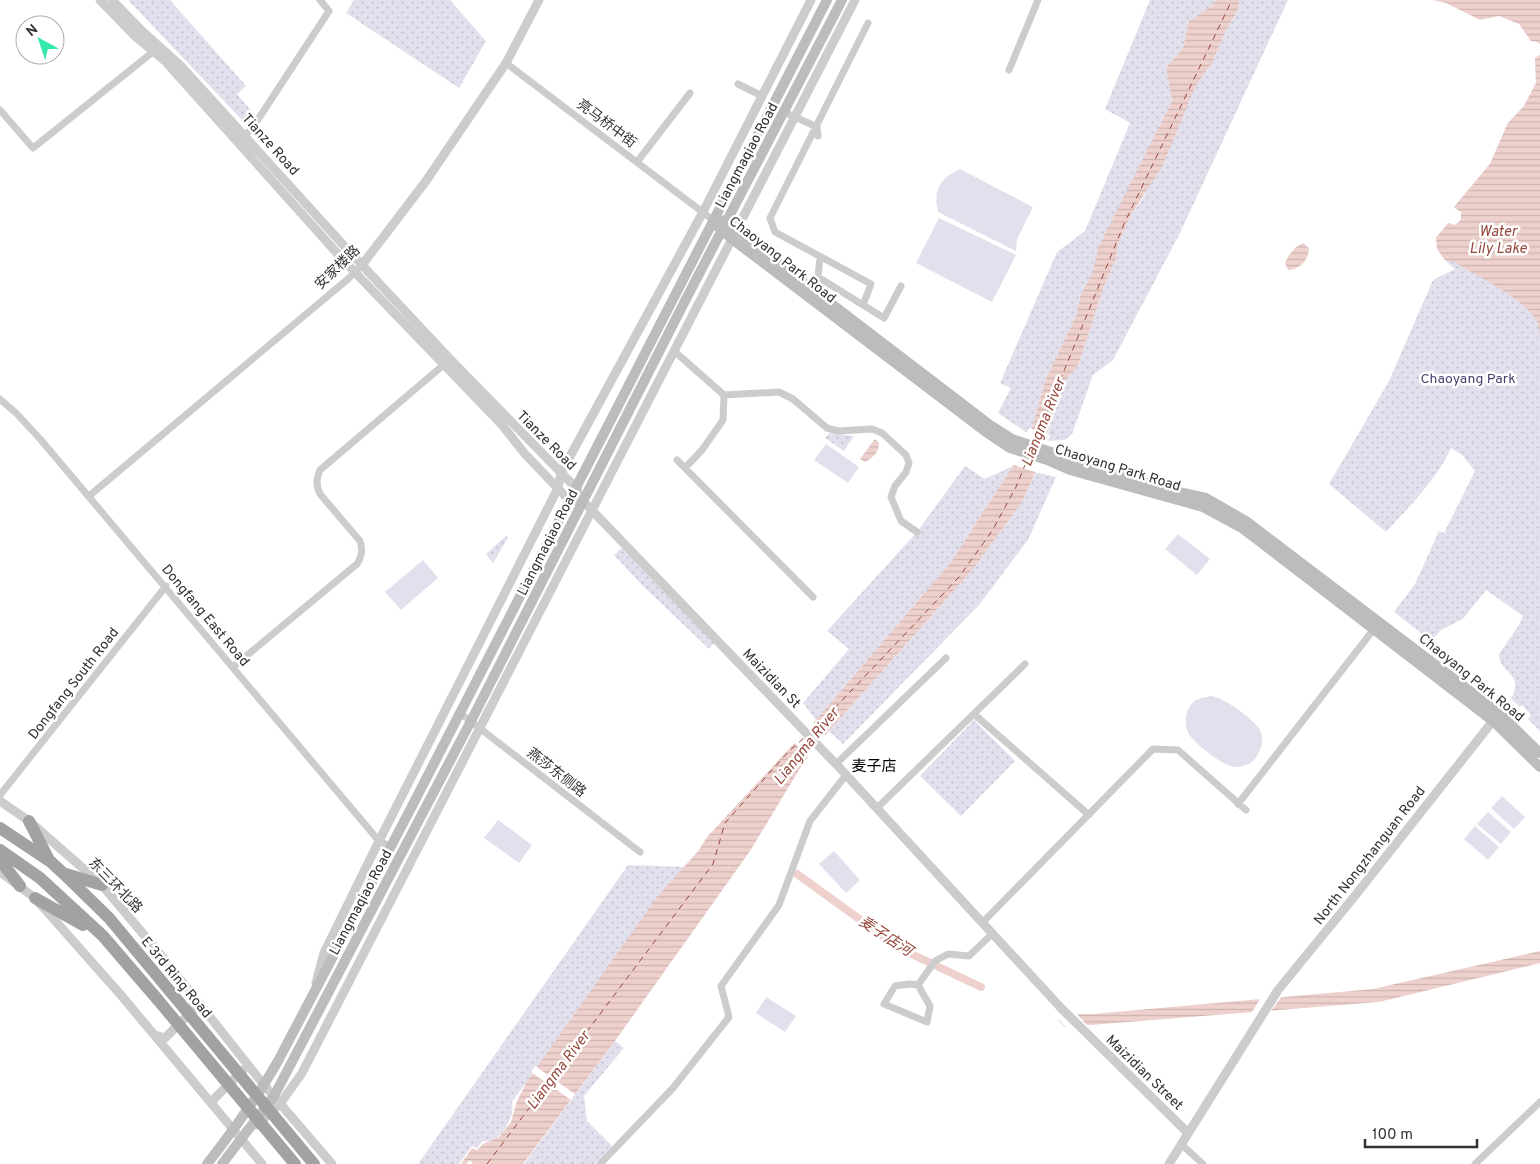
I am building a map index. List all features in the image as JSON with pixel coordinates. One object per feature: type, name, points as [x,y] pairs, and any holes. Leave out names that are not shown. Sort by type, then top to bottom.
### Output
[{"type":"highway","points":[[29,821],[51,862]]},
{"type":"highway","name":"E 3rd Ring Road","points":[[0,828],[51,862],[109,918],[314,1164]]},
{"type":"highway","points":[[0,850],[40,878],[103,936],[295,1164]]},
{"type":"highway","points":[[0,860],[20,886]]},
{"type":"highway","points":[[64,874],[102,885]]},
{"type":"highway","points":[[35,898],[103,936]]},
{"type":"main road","name":"Liangmaqiao Road","points":[[207,1164],[262,1090],[311,999],[827,0]]},
{"type":"main road","name":"Liangmaqiao Road","points":[[222,1164],[274,1104],[475,725],[583,501],[723,226],[842,0]]},
{"type":"main road","name":"Chaoyang Park Road","points":[[713,220],[812,289],[990,425],[1011,444]]},
{"type":"main road","name":"Chaoyang Park Road","points":[[734,234],[986,432],[1011,444],[1049,456],[1174,491],[1206,498],[1246,521],[1540,753]]},
{"type":"main road","name":"Chaoyang Park Road","points":[[1049,456],[1070,470],[1203,507],[1242,528],[1374,629],[1496,717],[1540,768]]},
{"type":"street","name":"Tianze Road","points":[[100,0],[135,36],[165,60],[355,272],[576,488],[583,501]]},
{"type":"street","name":"Tianze Road","points":[[112,0],[141,30],[180,65],[245,136],[362,265],[569,500]]},
{"type":"street","points":[[245,136],[257,121],[329,11],[320,0]]},
{"type":"street","name":"安家楼路","points":[[89,496],[362,265],[426,181],[506,63],[539,0]]},
{"type":"street","points":[[311,999],[324,953],[558,488],[561,473],[703,212],[811,0]]},
{"type":"street","points":[[319,1164],[274,1104],[302,1074],[475,725],[593,511],[855,0]]},
{"type":"street","points":[[1009,70],[1038,0]]},
{"type":"street","points":[[862,305],[871,284],[775,232],[770,218],[868,23]]},
{"type":"street","points":[[0,110],[33,148],[154,51]]},
{"type":"street","name":"亮马桥中街","points":[[506,63],[713,220]]},
{"type":"street","points":[[738,84],[762,96]]},
{"type":"street","points":[[637,162],[690,93]]},
{"type":"street","points":[[784,112],[816,127]]},
{"type":"street","points":[[816,127],[818,136]]},
{"type":"street","points":[[812,289],[818,277],[820,257]]},
{"type":"street","points":[[818,277],[884,318],[900,286]]},
{"type":"street","points":[[674,351],[724,395],[779,392],[793,399],[827,428],[838,431],[872,430],[882,433],[906,455],[909,462],[906,472],[895,486],[891,497],[900,521],[917,532]]},
{"type":"street","points":[[233,667],[357,564],[362,556],[360,541],[320,494],[316,486],[316,478],[320,470],[447,362]]},
{"type":"street","points":[[685,468],[702,450],[723,420],[724,395]]},
{"type":"street","name":"Dongfang East Road","points":[[0,399],[17,414],[89,496],[379,841],[390,847]]},
{"type":"street","points":[[677,460],[813,596]]},
{"type":"street","points":[[569,500],[583,501]]},
{"type":"street","name":"Maizidian St","points":[[583,501],[824,751],[1061,1008]]},
{"type":"street","name":"Dongfang South Road","points":[[0,794],[166,586]]},
{"type":"street","points":[[1238,804],[1374,629]]},
{"type":"street","points":[[836,764],[946,658]]},
{"type":"street","points":[[877,808],[1025,664]]},
{"type":"street","name":"燕莎东侧路","points":[[460,713],[640,852]]},
{"type":"street","points":[[974,714],[1090,815]]},
{"type":"street","name":"North Nongzhanguan Road","points":[[1169,1164],[1275,994],[1496,717]]},
{"type":"street","points":[[982,923],[1153,749],[1178,750],[1246,810]]},
{"type":"street","points":[[600,1164],[673,1088],[729,1017],[721,986],[779,905],[810,821],[846,775]]},
{"type":"street","name":"东三环北路","points":[[0,801],[29,821],[102,885],[248,1065],[262,1090],[332,1164]]},
{"type":"street","points":[[0,872],[35,898],[154,1035],[262,1164]]},
{"type":"street","points":[[918,985],[935,961],[948,954],[969,956],[992,934]]},
{"type":"street","points":[[918,985],[930,1006],[927,1022],[884,1004],[895,986],[918,985]]},
{"type":"street","points":[[154,1035],[166,1038],[194,1009],[193,996]]},
{"type":"street","name":"Maizidian Street","points":[[1061,1008],[1188,1133]]},
{"type":"street","points":[[210,1102],[248,1065]]},
{"type":"street","points":[[1475,1164],[1540,1102]]},
{"type":"street","points":[[1181,1144],[1203,1164]]},
{"type":"green space","points":[[128,0],[170,0],[246,86],[237,94],[254,114],[244,122]]},
{"type":"green space","points":[[354,0],[450,0],[486,41],[459,88],[346,13]]},
{"type":"green space","points":[[1150,0],[1216,0],[1213,5],[1189,21],[1183,48],[1166,68],[1172,101],[1100,246],[1092,275],[1081,294],[1076,316],[1046,378],[1030,435],[998,413],[1011,388],[1000,383],[1057,252],[1085,231],[1130,123],[1105,109]]},
{"type":"green space","points":[[1240,0],[1288,0],[1180,233],[1113,360],[1093,375],[1072,434],[1065,440],[1046,441],[1062,385],[1079,363],[1103,289],[1116,259],[1118,244],[1131,215],[1144,197],[1195,87],[1212,63],[1227,28],[1237,12]]},
{"type":"green space","name":"Chaoyang Park","points":[[1540,55],[1540,731],[1528,719],[1531,715],[1522,705],[1520,707],[1511,699],[1515,690],[1514,678],[1500,661],[1499,654],[1523,616],[1486,590],[1463,619],[1441,630],[1431,641],[1394,612],[1415,584],[1439,531],[1444,533],[1475,471],[1463,456],[1451,448],[1431,481],[1386,532],[1329,484],[1389,381],[1433,280],[1455,269],[1442,256],[1436,238],[1448,223],[1455,225],[1461,220],[1461,212],[1454,207],[1490,164],[1508,123],[1524,106],[1536,83],[1535,58]]},
{"type":"green space","points":[[960,169],[1033,207],[1017,239],[1016,251],[938,212],[936,197],[939,186],[942,181]]},
{"type":"green space","points":[[939,218],[1016,255],[992,302],[916,263]]},
{"type":"green space","points":[[829,433],[854,436],[844,451],[825,438]]},
{"type":"green space","points":[[826,444],[859,467],[848,483],[814,460]]},
{"type":"green space","points":[[965,466],[985,479],[1013,466],[951,562],[816,720],[803,703],[849,649],[827,631],[917,532]]},
{"type":"green space","points":[[1036,472],[1056,477],[1028,540],[979,605],[843,744],[829,731],[974,568],[1022,502]]},
{"type":"green space","points":[[1178,534],[1210,559],[1197,575],[1165,549]]},
{"type":"green space","points":[[506,536],[508,538],[493,563],[486,554]]},
{"type":"green space","points":[[622,548],[717,640],[709,649],[642,585],[614,555]]},
{"type":"green space","points":[[423,560],[438,578],[401,610],[385,592]]},
{"type":"green space","points":[[1211,696],[1223,700],[1238,709],[1252,720],[1260,730],[1262,737],[1261,747],[1257,756],[1250,763],[1233,767],[1202,748],[1189,734],[1186,716],[1189,707],[1196,700]]},
{"type":"green space","points":[[974,720],[1015,761],[961,816],[920,776]]},
{"type":"green space","points":[[1502,796],[1525,817],[1514,829],[1491,808]]},
{"type":"green space","points":[[1488,812],[1511,832],[1501,844],[1477,824]]},
{"type":"green space","points":[[498,820],[532,845],[519,863],[484,838]]},
{"type":"green space","points":[[1475,826],[1499,847],[1488,860],[1464,839]]},
{"type":"green space","points":[[834,851],[860,880],[846,893],[819,864]]},
{"type":"green space","points":[[628,865],[687,867],[640,923],[512,1102],[512,1115],[501,1134],[495,1139],[483,1141],[477,1148],[472,1146],[459,1164],[418,1164]]},
{"type":"green space","points":[[766,997],[796,1016],[785,1032],[756,1013]]},
{"type":"green space","points":[[615,1041],[624,1048],[584,1096],[587,1121],[612,1146],[595,1164],[524,1164]]},
{"type":"water","name":"Liangma River","points":[[1216,0],[1240,0],[1237,12],[1227,28],[1212,63],[1195,87],[1162,167],[1131,215],[1118,244],[1116,259],[1103,289],[1079,363],[1062,385],[1036,471],[1022,502],[974,568],[829,731],[802,765],[750,851],[615,1041],[523,1164],[473,1164],[470,1160],[466,1164],[461,1164],[472,1148],[477,1150],[483,1144],[499,1137],[511,1122],[517,1101],[527,1081],[657,897],[699,850],[707,837],[816,720],[951,562],[1013,466],[1030,435],[1046,378],[1076,316],[1081,294],[1092,274],[1099,246],[1172,101],[1166,68],[1183,48],[1189,21],[1213,5]]},
{"type":"water","points":[[1433,0],[1540,0],[1540,44],[1531,41],[1519,24],[1499,16],[1480,20],[1446,3]]},
{"type":"water","name":"Water Lily Lake","points":[[1540,55],[1540,335],[1537,322],[1521,303],[1454,262],[1445,260],[1437,249],[1436,238],[1448,223],[1455,225],[1461,220],[1461,212],[1454,207],[1490,164],[1508,123],[1524,106],[1536,83],[1535,58]]},
{"type":"water","points":[[1303,243],[1309,248],[1306,260],[1300,266],[1288,270],[1285,263],[1288,257],[1294,249]]},
{"type":"water","points":[[875,439],[879,443],[877,452],[865,462],[860,459]]},
{"type":"water","points":[[1540,951],[1540,963],[1379,1002],[1065,1027],[1058,1020],[1058,1014],[1093,1014],[1373,989]]},
{"type":"pier","points":[[1029,428],[1050,435],[1038,473],[1011,464]]},
{"type":"pier","points":[[812,721],[827,737],[810,759],[793,741]]},
{"type":"pier","points":[[1262,996],[1282,996],[1269,1014],[1250,1015]]},
{"type":"pier","points":[[1056,1012],[1075,1012],[1089,1027],[1068,1029],[1055,1016]]},
{"type":"pier","points":[[535,1066],[575,1094],[571,1100],[531,1072]]},
{"type":"waterway","name":"麦子店河","points":[[797,874],[901,949],[981,987]]},
{"type":"ferry route","points":[[1035,442],[1124,224],[1232,0]]},
{"type":"ferry route","points":[[810,731],[833,710],[959,577],[992,531],[1016,487],[1027,460]]},
{"type":"ferry route","points":[[487,1164],[713,864],[725,823],[788,752],[804,738]]},
{"type":"district","name":"麦子店","points":[[874,766]]}]
